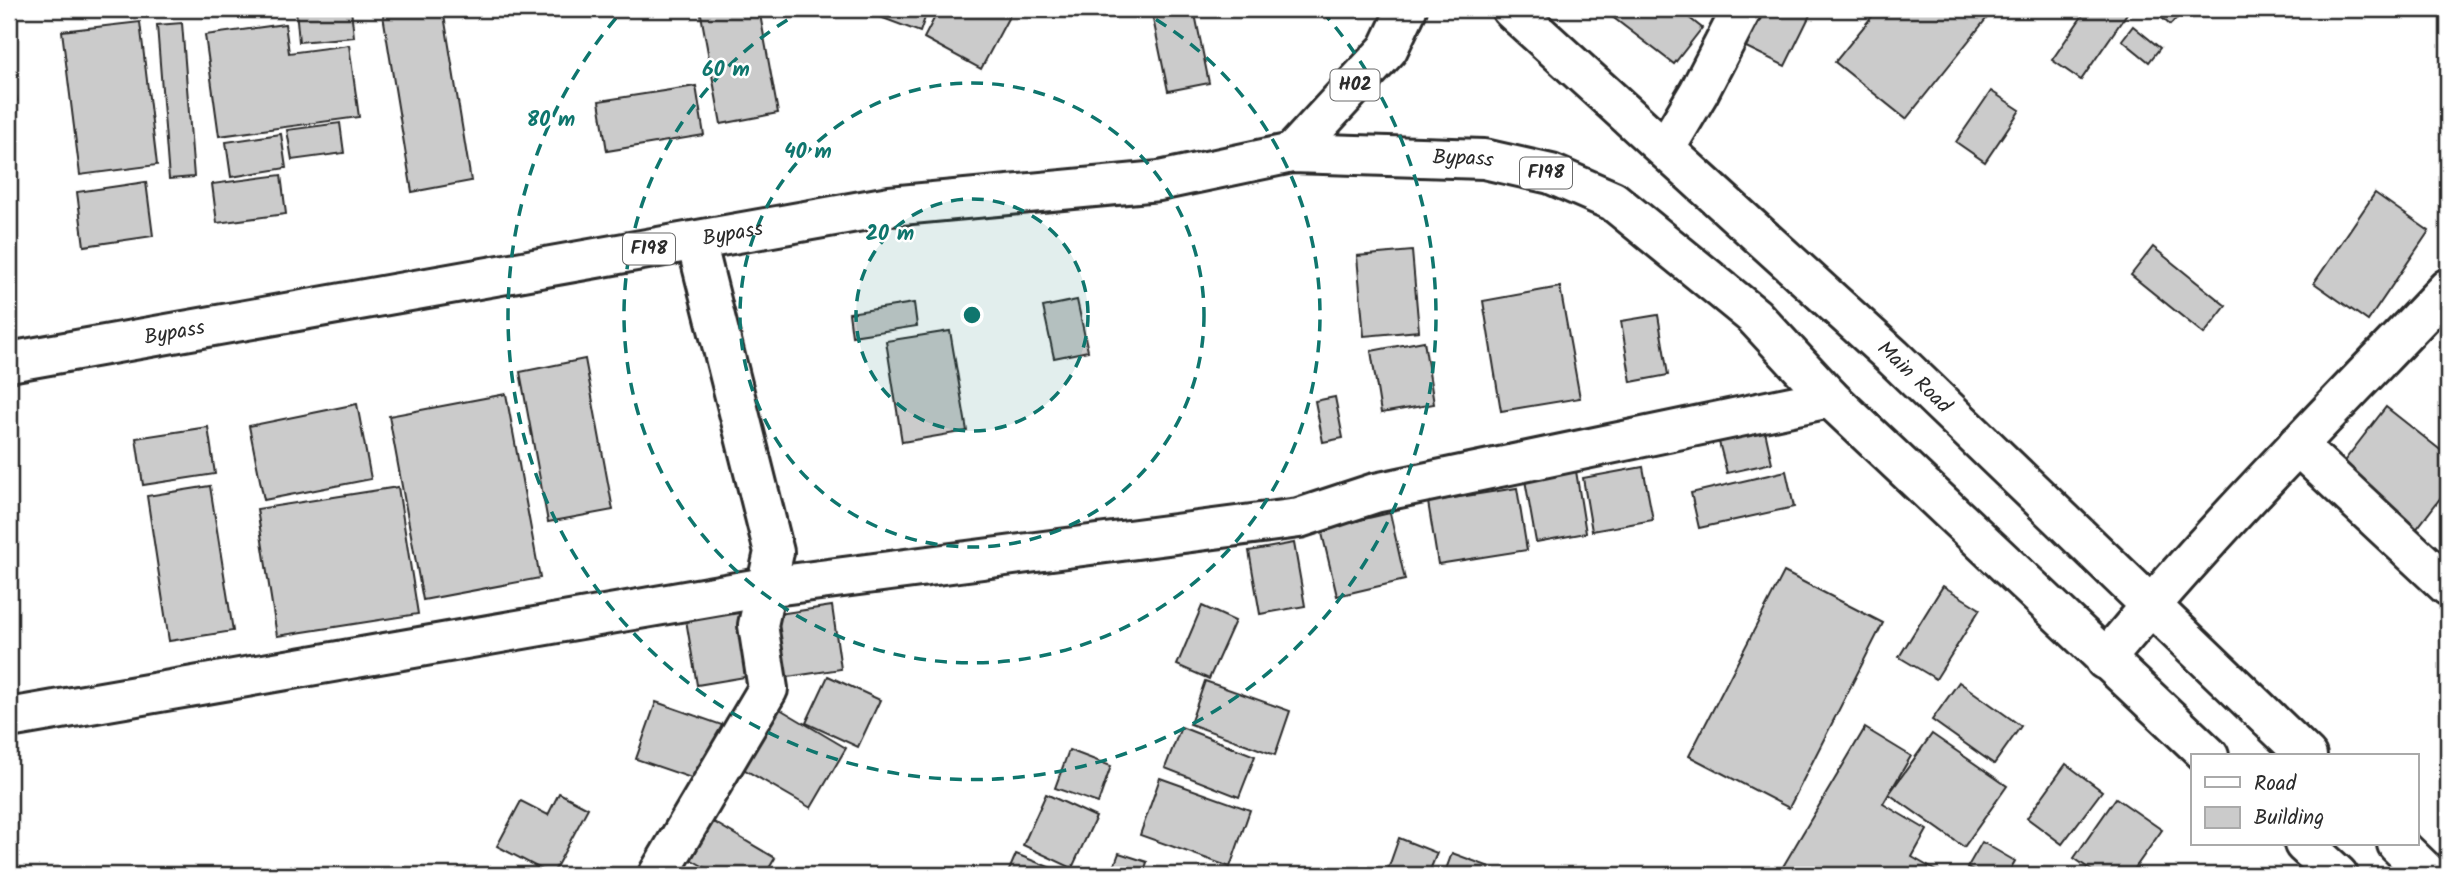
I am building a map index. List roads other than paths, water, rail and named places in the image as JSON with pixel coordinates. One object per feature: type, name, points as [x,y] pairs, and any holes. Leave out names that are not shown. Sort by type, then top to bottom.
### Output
[{"type":"main road","name":"H02","points":[[1292,153],[1388,49],[1407,9]]},
{"type":"main road","name":"Main Road","points":[[1511,9],[1894,357],[2305,754]]},
{"type":"main road","points":[[1665,149],[1699,92],[1742,9]]},
{"type":"main road","name":"Bypass","points":[[9,362],[890,206],[1160,181],[1292,153],[1484,159],[1551,174],[1613,201],[1755,316],[1830,398]]},
{"type":"main road","points":[[658,875],[768,689],[758,625],[774,552],[696,241]]},
{"type":"main road","points":[[2105,660],[2151,604],[2297,445],[2448,288]]},
{"type":"main road","points":[[9,718],[766,587],[1299,518],[1375,493],[1830,398],[2207,754]]},
{"type":"main road","points":[[2297,445],[2448,586]]},
{"type":"main road","points":[[2306,846],[2338,875]]},
{"type":"main road","points":[[2399,846],[2429,875]]}]
